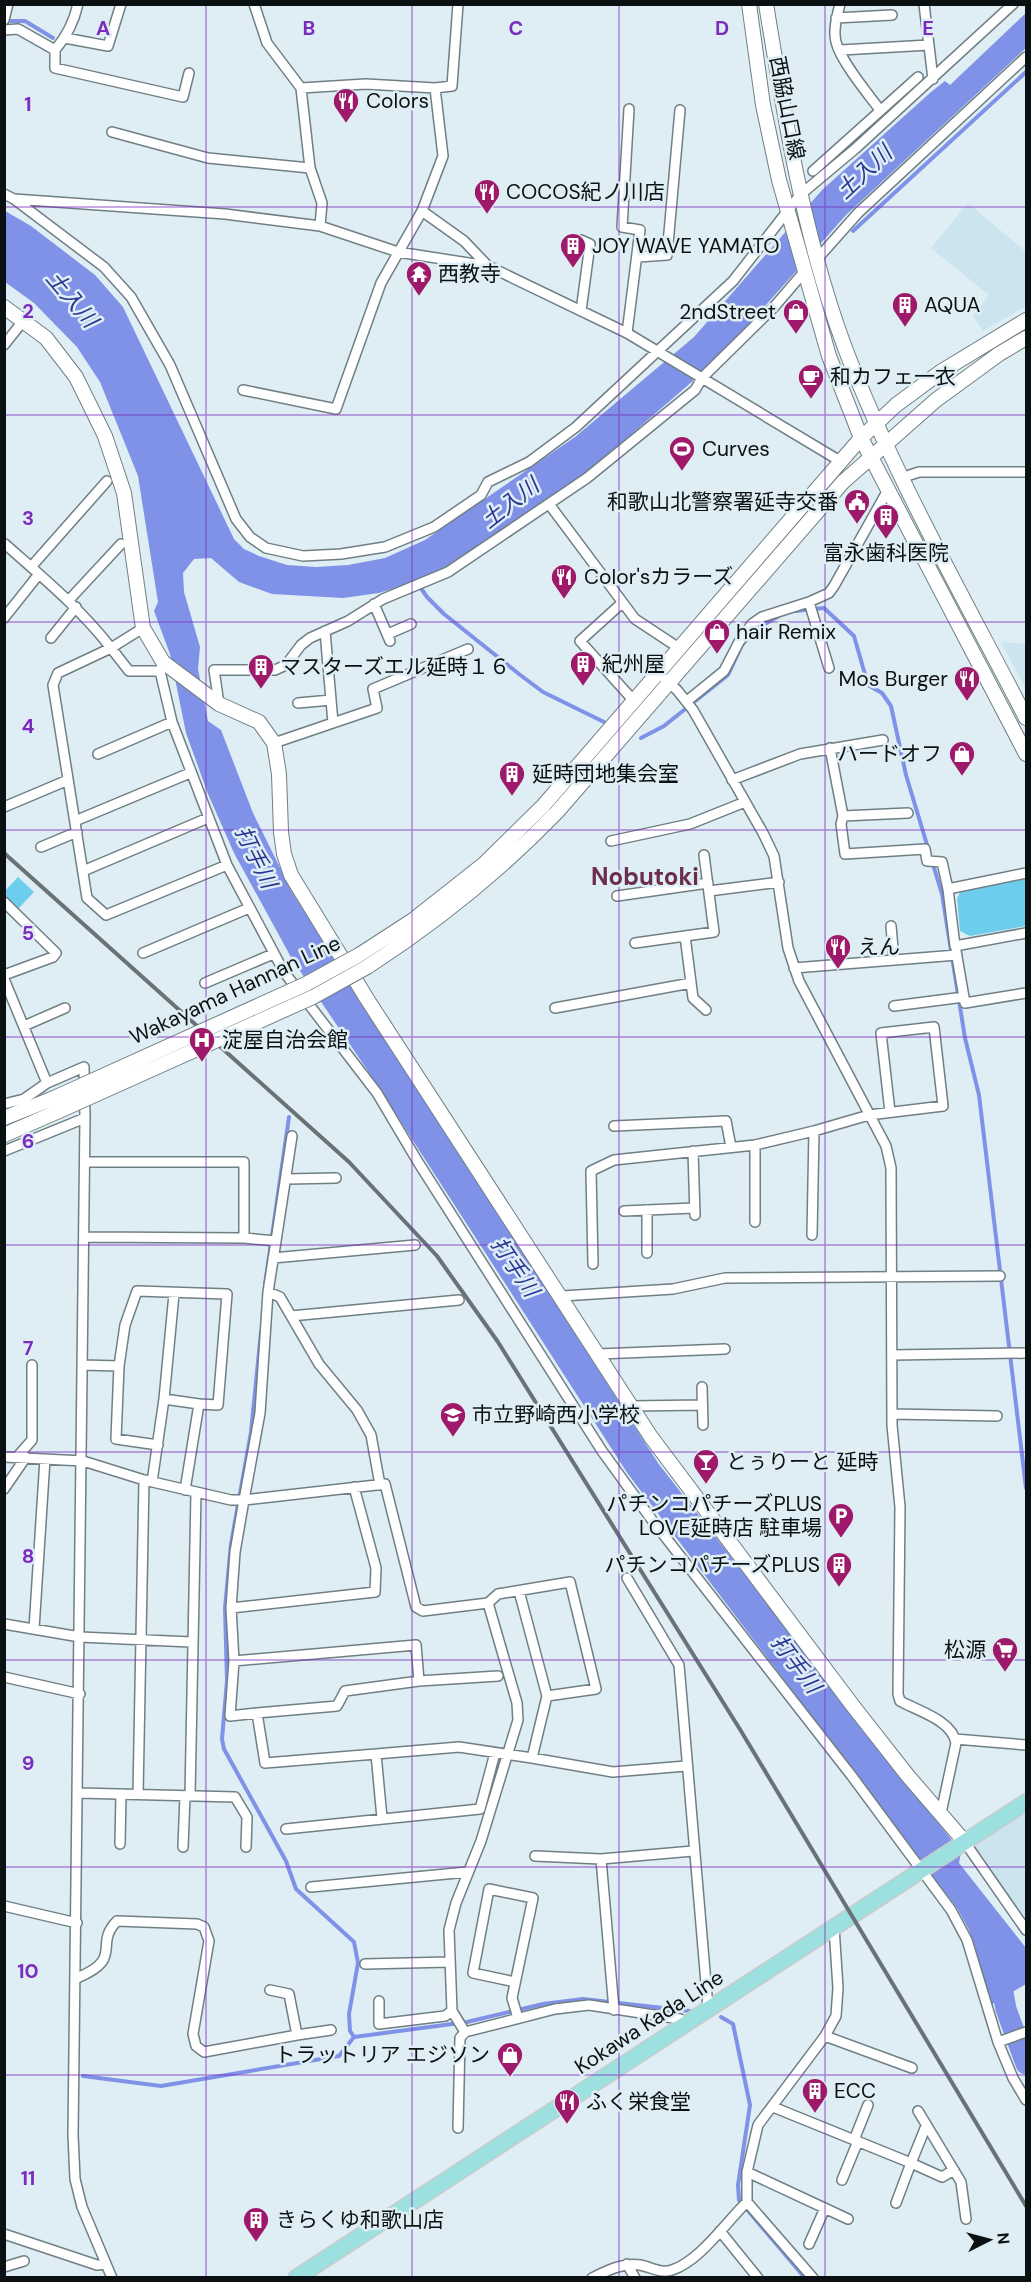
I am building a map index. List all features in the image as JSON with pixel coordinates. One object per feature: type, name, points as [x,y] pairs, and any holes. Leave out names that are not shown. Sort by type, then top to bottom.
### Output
[{"type":"main road","name":"Kokawa Kada Line","points":[[296,2277],[1026,1802]]},
{"type":"street","points":[[4,20],[8,4]]},
{"type":"street","points":[[78,4],[65,38],[55,50],[55,68],[183,97],[189,73]]},
{"type":"street","points":[[65,38],[108,46],[121,4]]},
{"type":"street","points":[[254,4],[267,43],[301,88],[310,168],[322,203],[320,226]]},
{"type":"street","points":[[301,88],[366,84],[435,88],[452,86],[458,4]]},
{"type":"street","name":"西脇山口線","points":[[749,4],[763,105],[788,215],[829,356],[861,438],[1026,754]]},
{"type":"street","name":"西脇山口線","points":[[766,4],[801,198],[844,346],[876,425],[901,478],[1026,718]]},
{"type":"street","points":[[840,4],[836,18],[836,42],[862,86],[880,110]]},
{"type":"street","points":[[924,4],[933,79]]},
{"type":"street","points":[[4,194],[14,199],[104,267],[130,297],[170,365],[236,519],[250,537],[266,548],[303,556],[341,554],[386,547],[434,527],[481,495],[488,482],[529,462],[576,427],[661,353],[734,281],[801,198],[1013,4]]},
{"type":"street","points":[[836,18],[892,15]]},
{"type":"street","points":[[4,30],[18,29],[55,50]]},
{"type":"street","points":[[841,50],[929,45]]},
{"type":"street","points":[[818,258],[858,213],[1026,57]]},
{"type":"street","points":[[813,171],[918,77]]},
{"type":"street","points":[[243,390],[336,409],[381,283],[422,211],[443,156],[435,88]]},
{"type":"street","points":[[627,333],[640,230],[622,226],[630,109]]},
{"type":"street","points":[[638,257],[667,255],[680,110]]},
{"type":"street","points":[[112,132],[208,158],[310,168]]},
{"type":"street","points":[[14,199],[225,214],[320,226],[398,252],[488,266],[627,333],[840,461]]},
{"type":"street","points":[[422,211],[464,241],[488,266]]},
{"type":"street","points":[[581,240],[590,244],[581,311]]},
{"type":"street","points":[[219,704],[214,670],[275,670],[286,665],[301,645],[348,621],[374,604],[448,572],[587,478],[695,390],[702,378],[774,307],[804,272]]},
{"type":"street","points":[[4,307],[46,338],[76,377],[105,436],[124,493],[143,628],[164,667],[172,722],[227,865],[273,954],[377,1093],[418,1162],[608,1460],[658,1529],[924,1868],[967,1940],[1013,2078],[1026,2100]]},
{"type":"street","points":[[4,345],[24,320]]},
{"type":"street","name":"Wakayama Hannan Line","points":[[4,1118],[54,1098],[306,984],[359,955],[413,920],[484,864],[543,806],[634,701],[663,677],[679,648],[861,438],[896,405],[942,371],[1026,320]]},
{"type":"street","name":"Wakayama Hannan Line","points":[[4,1135],[313,997],[367,967],[424,930],[513,857],[557,812],[663,677],[843,482],[884,443],[936,400],[999,354],[1026,338]]},
{"type":"street","points":[[901,478],[919,472],[1026,472]]},
{"type":"street","points":[[4,618],[35,571],[107,481]]},
{"type":"street","points":[[690,705],[724,671],[738,642],[752,624],[762,616],[810,606],[834,586],[888,490]]},
{"type":"street","points":[[549,504],[635,619],[679,648]]},
{"type":"street","points":[[51,638],[73,604],[121,543]]},
{"type":"street","points":[[4,544],[73,604],[129,671],[164,667],[219,704],[259,722],[274,743],[279,774],[281,832],[284,854],[291,875],[367,999],[562,1296],[651,1437],[908,1776],[941,1813],[1026,1930]]},
{"type":"street","points":[[622,603],[580,641],[634,701]]},
{"type":"street","points":[[374,604],[389,638],[411,624]]},
{"type":"street","points":[[810,606],[829,668]]},
{"type":"street","points":[[143,628],[111,648],[58,673],[53,685],[87,898],[106,915],[227,865]]},
{"type":"street","points":[[325,631],[333,723]]},
{"type":"street","points":[[274,743],[377,708],[373,689],[468,649]]},
{"type":"street","points":[[663,677],[690,705],[774,856],[794,968],[886,1146],[891,1168],[892,1414],[900,1507],[898,1694],[900,1701],[946,1725],[956,1739],[941,1813]]},
{"type":"street","points":[[298,703],[331,700]]},
{"type":"street","points":[[98,754],[172,722]]},
{"type":"street","points":[[732,780],[800,754],[883,740]]},
{"type":"street","points":[[830,748],[843,816],[841,824],[845,854],[925,849],[927,861],[942,862],[948,889],[960,998],[965,1003],[1026,993]]},
{"type":"street","points":[[75,821],[190,773]]},
{"type":"street","points":[[4,807],[68,780]]},
{"type":"street","points":[[611,841],[690,824],[745,802]]},
{"type":"street","points":[[843,816],[909,813]]},
{"type":"street","points":[[83,871],[208,818]]},
{"type":"street","points":[[41,847],[77,832]]},
{"type":"street","points":[[635,943],[714,932],[704,855]]},
{"type":"street","points":[[948,889],[1026,873]]},
{"type":"street","points":[[617,896],[779,882]]},
{"type":"street","points":[[4,902],[56,953],[52,957],[4,977],[47,1083]]},
{"type":"street","points":[[143,953],[249,908]]},
{"type":"street","points":[[891,926],[894,960]]},
{"type":"street","points":[[794,968],[954,953],[1026,933]]},
{"type":"street","points":[[685,936],[693,998],[706,1010]]},
{"type":"street","points":[[205,983],[273,954]]},
{"type":"street","points":[[555,1008],[691,983]]},
{"type":"street","points":[[894,1006],[960,998]]},
{"type":"street","points":[[24,1026],[65,1008]]},
{"type":"street","points":[[593,1264],[591,1171],[614,1160],[755,1145],[869,1115],[943,1106],[934,1027],[881,1033],[890,1112]]},
{"type":"street","points":[[4,1104],[24,1099],[47,1083],[84,1067],[87,1162],[82,1365],[83,1461],[75,2179],[82,2207],[112,2277]]},
{"type":"street","points":[[4,1151],[85,1118]]},
{"type":"street","points":[[614,1126],[726,1121],[731,1148]]},
{"type":"street","points":[[812,1235],[814,1131]]},
{"type":"street","points":[[292,1136],[268,1292],[260,1413],[235,1552],[231,1608],[234,1661],[230,1716],[337,1706],[345,1691],[419,1681],[498,1676]]},
{"type":"street","points":[[755,1145],[755,1222]]},
{"type":"street","points":[[624,1211],[695,1211],[693,1151]]},
{"type":"street","points":[[87,1162],[244,1162],[244,1238]]},
{"type":"street","points":[[287,1179],[336,1178]]},
{"type":"street","points":[[647,1210],[647,1252]]},
{"type":"street","points":[[85,1237],[244,1238],[276,1241]]},
{"type":"street","points":[[273,1257],[415,1245]]},
{"type":"street","points":[[562,1296],[673,1289],[725,1278],[1000,1276]]},
{"type":"street","points":[[158,1445],[116,1439],[119,1366],[125,1325],[137,1291],[227,1294],[218,1405],[164,1399]]},
{"type":"street","points":[[268,1292],[280,1297],[319,1364],[357,1410],[371,1435],[380,1485]]},
{"type":"street","points":[[138,1794],[140,1642],[148,1481],[158,1445],[174,1294]]},
{"type":"street","points":[[291,1316],[459,1300]]},
{"type":"street","points":[[598,1354],[724,1349]]},
{"type":"street","points":[[892,1354],[1026,1353]]},
{"type":"street","points":[[4,1489],[32,1440],[33,1365]]},
{"type":"street","points":[[82,1365],[119,1366]]},
{"type":"street","points":[[702,1387],[703,1425]]},
{"type":"street","points":[[185,1490],[199,1404]]},
{"type":"street","points":[[632,1406],[702,1405]]},
{"type":"street","points":[[892,1414],[997,1416]]},
{"type":"street","points":[[4,1456],[83,1461],[196,1493],[244,1500],[385,1484],[416,1607],[423,1611],[489,1603],[498,1594],[570,1582],[596,1689],[547,1696]]},
{"type":"street","points":[[34,1629],[45,1459]]},
{"type":"street","points":[[231,1608],[375,1592],[376,1568],[354,1487]]},
{"type":"street","points":[[183,1847],[187,1796],[196,1493]]},
{"type":"street","points":[[627,1578],[679,1665],[708,2007]]},
{"type":"street","points":[[519,1591],[547,1696],[532,1758]]},
{"type":"street","points":[[464,2030],[454,2014],[449,1962],[449,1930],[467,1872],[481,1841],[518,1720],[517,1702],[489,1603]]},
{"type":"street","points":[[4,1624],[80,1637],[140,1642],[191,1642]]},
{"type":"street","points":[[234,1661],[416,1645],[419,1681]]},
{"type":"street","points":[[4,1677],[80,1694]]},
{"type":"street","points":[[257,1713],[265,1763],[459,1747],[613,1772],[687,1766]]},
{"type":"street","points":[[956,1739],[1026,1745]]},
{"type":"street","points":[[286,1829],[480,1809],[495,1753]]},
{"type":"street","points":[[376,1754],[382,1818]]},
{"type":"street","points":[[79,1793],[235,1797],[247,1817],[246,1847]]},
{"type":"street","points":[[120,1844],[121,1794]]},
{"type":"street","points":[[535,1856],[601,1859],[693,1851]]},
{"type":"street","points":[[601,1859],[614,2009]]},
{"type":"street","points":[[311,1887],[467,1872]]},
{"type":"street","points":[[515,1982],[473,1973],[489,1890],[533,1898],[512,1998],[516,2013]]},
{"type":"street","points":[[4,1906],[77,1923]]},
{"type":"street","points":[[77,1978],[98,1970],[106,1957],[109,1929],[117,1921],[197,1924],[204,1927],[209,1941],[194,2034],[196,2046],[204,2052],[331,2030]]},
{"type":"street","points":[[592,2277],[627,2264],[640,2264],[659,2271],[672,2270],[696,2255],[743,2206],[755,2133],[825,2036],[836,2016],[838,1988],[834,1927]]},
{"type":"street","points":[[365,1964],[449,1962]]},
{"type":"street","points":[[270,1990],[289,1994],[297,2035]]},
{"type":"street","points":[[379,2001],[379,2024],[454,2014]]},
{"type":"street","points":[[458,2128],[460,2038],[464,2030],[516,2013],[589,2005],[680,2019],[684,2023]]},
{"type":"street","points":[[1001,2040],[1026,2032]]},
{"type":"street","points":[[825,2036],[912,2068]]},
{"type":"street","points":[[842,2180],[868,2105]]},
{"type":"street","points":[[773,2107],[942,2177],[954,2170]]},
{"type":"street","points":[[918,2111],[961,2182],[966,2219]]},
{"type":"street","points":[[896,2203],[926,2126]]},
{"type":"street","points":[[747,2172],[848,2219]]},
{"type":"street","points":[[743,2206],[813,2277]]},
{"type":"street","points":[[809,2244],[825,2208]]},
{"type":"street","points":[[720,2231],[758,2277]]},
{"type":"street","points":[[4,2234],[97,2265],[106,2264]]},
{"type":"street","points":[[4,2267],[24,2261]]},
{"type":"street","points":[[627,2264],[635,2277]]},
{"type":"shaded area","points":[[968,203],[1026,252],[1026,306],[983,331],[973,316],[989,295],[931,248]]},
{"type":"shaded area","points":[[1001,642],[1026,644],[1026,689]]},
{"type":"shaded area","points":[[18,877],[34,892],[18,909],[5,897],[4,892]]},
{"type":"shaded area","points":[[1026,879],[1026,926],[970,936],[960,931],[957,898],[961,891]]},
{"type":"shaded area","points":[[1026,1811],[1026,1918],[971,1847]]},
{"type":"water","points":[[1026,13],[1026,48],[846,215],[717,360],[589,471],[472,553],[420,580],[379,593],[343,598],[272,594],[239,582],[211,558],[194,559],[183,573],[184,592],[200,647],[198,669],[208,721],[221,730],[253,813],[292,892],[658,1463],[961,1852],[959,1863],[1026,1948],[1026,1984],[991,2005],[969,1930],[957,1908],[628,1474],[370,1074],[292,959],[234,853],[208,794],[186,733],[170,654],[154,611],[158,602],[138,476],[100,382],[77,347],[34,303],[5,282],[5,211],[31,226],[95,275],[123,307],[234,539],[244,549],[287,565],[316,567],[348,565],[385,558],[425,540],[575,437],[694,337],[822,190],[931,92],[945,81],[950,85]]},
{"type":"waterway","points":[[11,21],[25,21],[53,38]]},
{"type":"waterway","points":[[853,231],[1026,72]]},
{"type":"waterway","points":[[418,584],[444,614],[543,692],[604,722]]},
{"type":"waterway","points":[[795,611],[824,608],[854,636],[868,685],[882,693],[891,706],[906,775],[928,848]]},
{"type":"waterway","points":[[641,738],[664,726],[728,675],[742,645],[756,629],[779,616]]},
{"type":"waterway","points":[[932,861],[942,894],[965,1038],[979,1095],[1026,1488]]},
{"type":"waterway","points":[[265,1285],[289,1117]]},
{"type":"waterway","points":[[261,1332],[251,1432],[231,1544],[225,1608],[227,1681],[222,1739],[224,1749],[286,1861],[296,1889],[354,1942],[358,1963],[349,2014],[350,2031],[354,2037]]},
{"type":"waterway","points":[[999,1970],[1006,2009],[1026,2064]]},
{"type":"waterway","points":[[354,2037],[467,2022],[543,2004],[583,1999],[690,2011]]},
{"type":"waterway","points":[[721,2017],[733,2024],[750,2105],[738,2185],[739,2200],[805,2278]]},
{"type":"waterway","points":[[83,2076],[161,2086],[339,2056],[354,2037]]},
{"type":"railway","points":[[4,853],[349,1162],[437,1256],[498,1342],[741,1731],[1026,2206]]},
{"type":"place","name":"Colors","points":[[346,124]]},
{"type":"place","name":"COCOS紀ノ川店","points":[[487,215]]},
{"type":"place","name":"JOY WAVE YAMATO","points":[[573,269]]},
{"type":"place","name":"西教寺","points":[[419,297]]},
{"type":"place","name":"AQUA","points":[[905,328]]},
{"type":"place","name":"2ndStreet","points":[[796,335]]},
{"type":"place","name":"和カフェ一衣","points":[[811,400]]},
{"type":"place","name":"Curves","points":[[682,472]]},
{"type":"place","name":"和歌山北警察署延寺交番","points":[[857,525]]},
{"type":"place","name":"富永歯科医院","points":[[886,540]]},
{"type":"place","name":"Color'sカラーズ","points":[[564,600]]},
{"type":"place","name":"hair Remix","points":[[717,655]]},
{"type":"place","name":"紀州屋","points":[[583,687]]},
{"type":"place","name":"マスターズエル延時１６","points":[[261,690]]},
{"type":"place","name":"Mos Burger","points":[[967,702]]},
{"type":"place","name":"ハードオフ","points":[[962,777]]},
{"type":"place","name":"延時団地集会室","points":[[512,797]]},
{"type":"place","name":"えん","points":[[838,970]]},
{"type":"place","name":"淀屋自治会館","points":[[202,1063]]},
{"type":"place","name":"市立野崎西小学校","points":[[453,1438]]},
{"type":"place","name":"とぅりーと 延時","points":[[706,1485]]},
{"type":"place","name":"パチンコパチーズPLUS LOVE延時店 駐車場","points":[[841,1539]]},
{"type":"place","name":"パチンコパチーズPLUS","points":[[839,1588]]},
{"type":"place","name":"松源","points":[[1005,1673]]},
{"type":"place","name":"トラットリア エジソン","points":[[510,2078]]},
{"type":"place","name":"ECC","points":[[815,2114]]},
{"type":"place","name":"ふく栄食堂","points":[[567,2125]]},
{"type":"place","name":"きらくゆ和歌山店","points":[[256,2243]]},
{"type":"district","name":"Nobutoki","points":[[645,876]]},
{"type":"water label","name":"土入川","points":[[864,172]]},
{"type":"water label","name":"土入川","points":[[72,299]]},
{"type":"water label","name":"土入川","points":[[510,503]]},
{"type":"water label","name":"打手川","points":[[256,857]]},
{"type":"water label","name":"打手川","points":[[515,1267]]},
{"type":"water label","name":"打手川","points":[[796,1664]]}]
